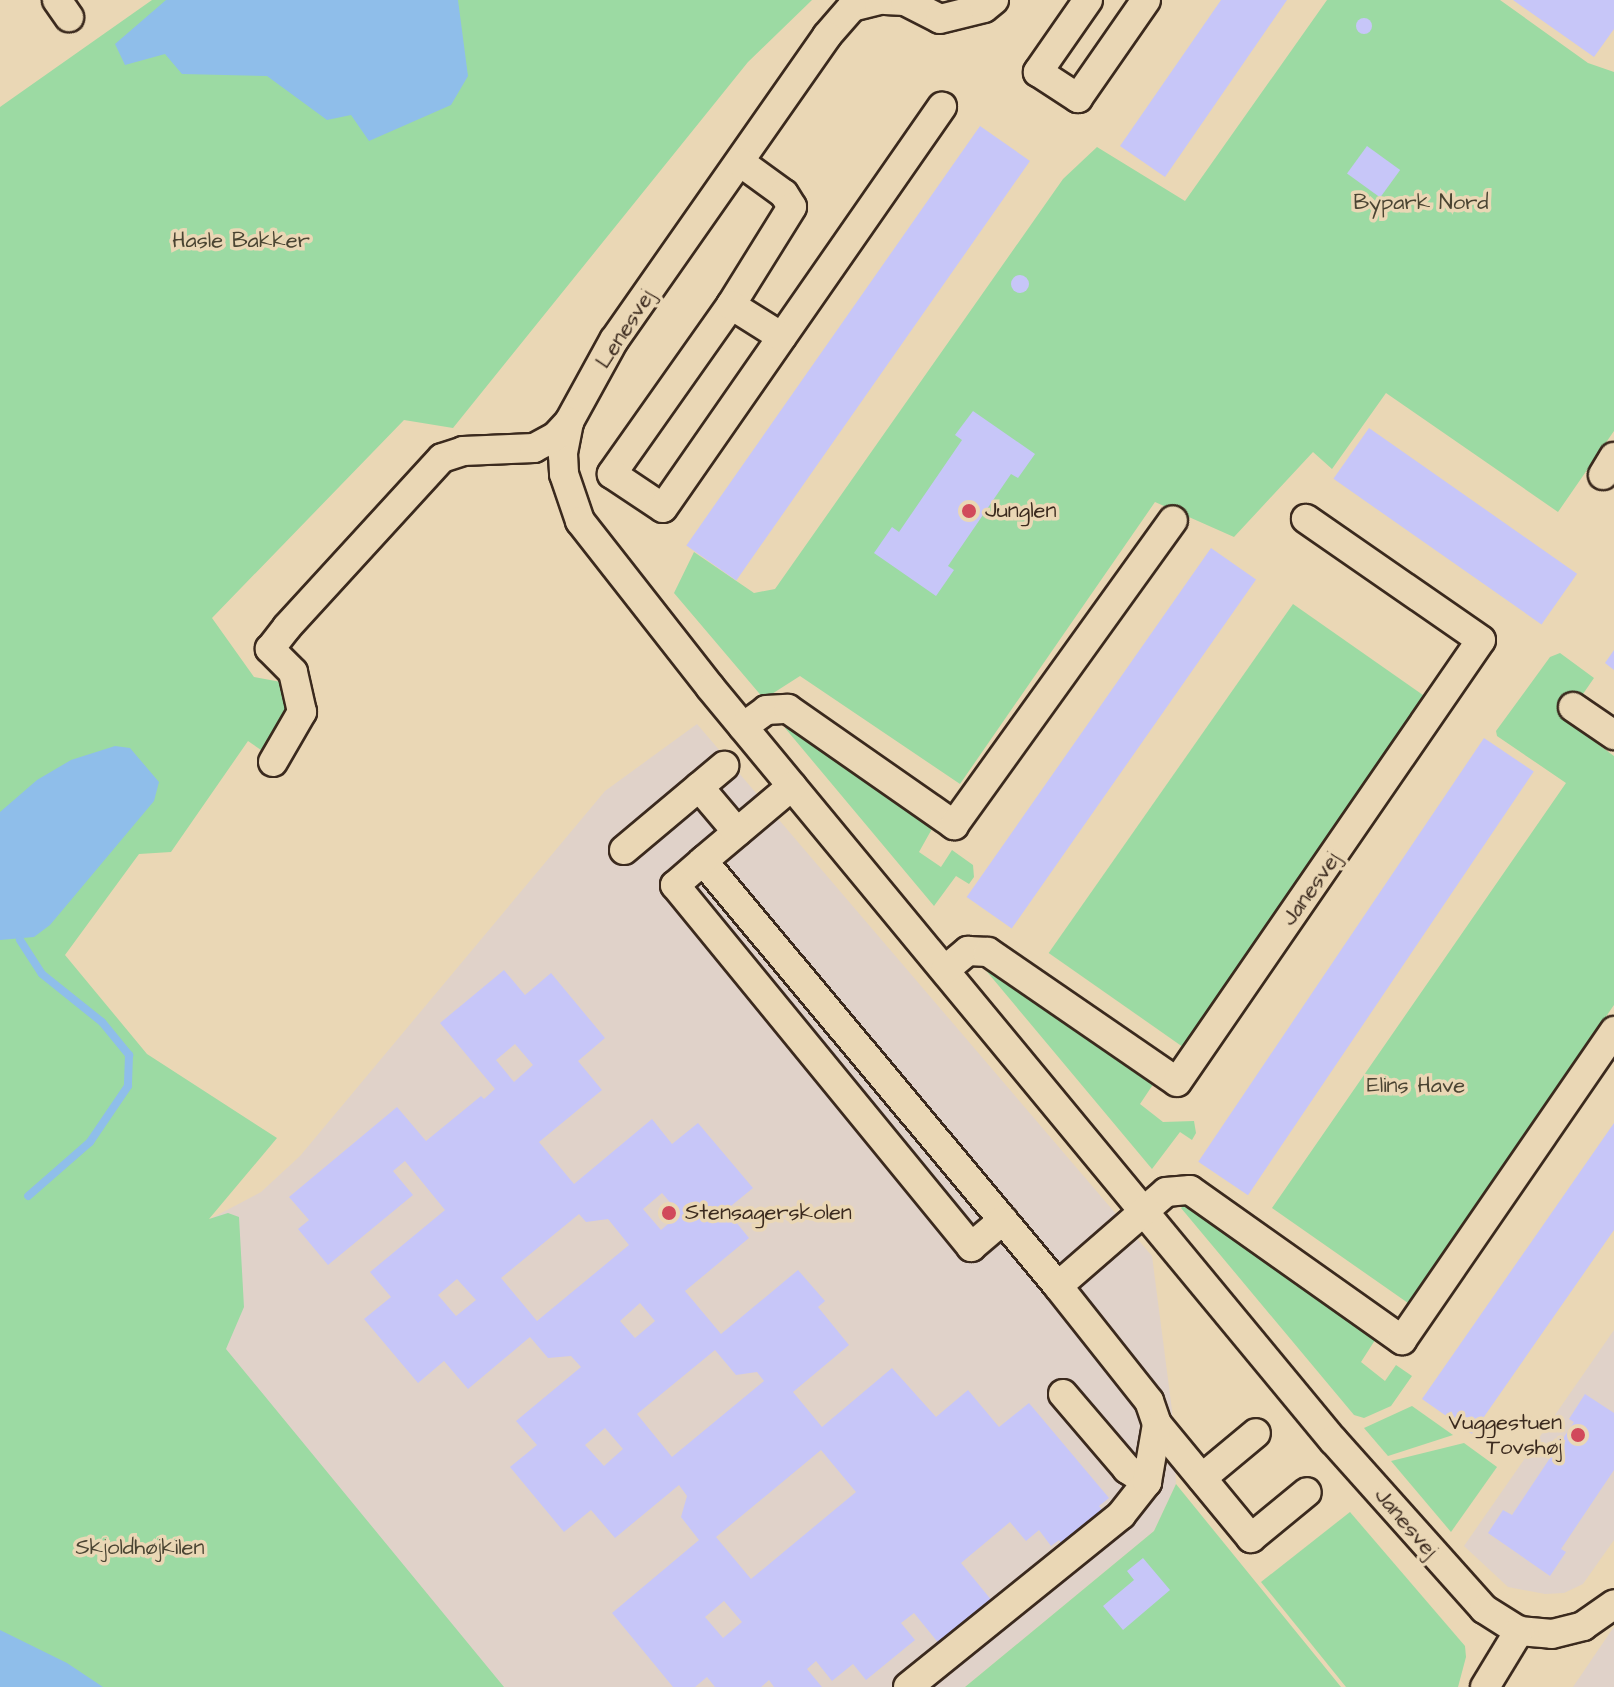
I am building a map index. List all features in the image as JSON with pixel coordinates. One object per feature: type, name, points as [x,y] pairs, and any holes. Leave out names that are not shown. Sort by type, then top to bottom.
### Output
[{"type":"street","name":"Lenesvej","points":[[710,687],[580,521],[564,474],[563,454],[569,422],[614,340],[827,36],[852,7],[882,0],[905,1],[940,19],[984,8],[994,0]]},
{"type":"street","points":[[1088,0],[1038,72],[1078,98],[1146,0]]},
{"type":"street","points":[[740,162],[784,194],[792,207],[731,305],[612,474],[663,508],[942,106]]},
{"type":"street","points":[[731,305],[782,337]]},
{"type":"street","points":[[273,762],[302,712],[293,672],[270,649],[287,627],[442,458],[463,451],[534,448],[555,437],[569,422]]},
{"type":"street","name":"Janesvej","points":[[945,970],[968,951],[988,952],[1177,1082],[1481,640],[1306,519]]},
{"type":"street","points":[[743,727],[766,710],[788,709],[954,825],[1173,520]]},
{"type":"street","name":"Janesvej","points":[[710,687],[1145,1213],[1437,1559],[1484,1609],[1519,1631],[1535,1634],[1568,1632],[1598,1618],[1614,1604]]},
{"type":"street","points":[[1573,707],[1614,735]]},
{"type":"street","points":[[624,850],[724,766]]},
{"type":"street","points":[[792,786],[675,885],[971,1247],[1003,1220]]},
{"type":"street","points":[[699,787],[737,832]]},
{"type":"street","points":[[703,861],[1058,1286],[1149,1401],[1157,1424],[1251,1538],[1307,1492]]},
{"type":"street","points":[[1058,1286],[1166,1192],[1190,1190],[1402,1340],[1614,1031]]},
{"type":"street","points":[[1063,1394],[1127,1469],[1147,1482]]},
{"type":"street","points":[[908,1687],[1121,1515],[1147,1482],[1157,1424]]},
{"type":"street","points":[[1202,1478],[1256,1433]]},
{"type":"street","points":[[1485,1687],[1519,1631]]},
{"type":"shaded area","name":"Stensagerskolen","points":[[697,724],[1152,1256],[1172,1410],[1176,1484],[1154,1531],[965,1687],[438,1687],[129,1314],[208,1220],[261,1192],[300,1156],[605,791]]},
{"type":"shaded area","name":"Vuggestuen Tovshøj","points":[[1614,1330],[1614,1540],[1583,1584],[1564,1593],[1545,1594],[1508,1587],[1464,1546]]},
{"type":"shaded area","points":[[1614,1627],[1614,1687],[1573,1687],[1609,1634]]},
{"type":"green space","name":"Hasle Bakker","points":[[152,0],[812,0],[748,62],[453,428],[404,420],[212,618],[254,677],[281,682],[290,708],[264,752],[248,741],[171,852],[139,854],[65,955],[147,1054],[277,1138],[209,1219],[228,1213],[239,1217],[244,1307],[226,1349],[504,1687],[0,1687],[0,107]]},
{"type":"green space","name":"Bypark Nord","points":[[1327,0],[1500,0],[1588,63],[1614,72],[1614,431],[1558,512],[1386,393],[1332,469],[1313,452],[1234,537],[1155,502],[960,784],[800,676],[764,699],[674,593],[694,552],[754,593],[775,589],[1063,179],[1097,147],[1185,201]]},
{"type":"green space","points":[[1293,604],[1427,697],[1182,1046],[1049,953]]},
{"type":"green space","name":"Elins Have","points":[[1560,653],[1594,678],[1565,720],[1614,756],[1614,1005],[1408,1303],[1272,1208],[1566,783],[1497,736],[1496,731],[1550,657]]},
{"type":"green space","points":[[788,725],[933,827],[919,852],[941,867],[952,850],[973,865],[974,877],[969,884],[956,876],[934,906],[785,728]]},
{"type":"green space","points":[[986,965],[1154,1083],[1140,1104],[1163,1122],[1194,1121],[1196,1133],[1192,1140],[1180,1132],[1152,1169],[983,967]]},
{"type":"green space","points":[[1184,1205],[1377,1337],[1361,1362],[1385,1381],[1396,1365],[1412,1376],[1391,1406],[1364,1418],[1354,1415],[1181,1208]]},
{"type":"green space","points":[[1412,1406],[1453,1435],[1388,1456],[1364,1428]]},
{"type":"green space","points":[[1464,1443],[1497,1467],[1451,1532],[1391,1461]]},
{"type":"green space","points":[[1176,1484],[1341,1687],[965,1687],[1154,1531]]},
{"type":"green space","points":[[1350,1512],[1465,1646],[1466,1657],[1458,1687],[1346,1687],[1261,1582]]},
{"type":"water","points":[[166,0],[458,0],[468,76],[451,105],[369,141],[351,115],[327,120],[267,76],[182,74],[165,54],[125,65],[115,44]]},
{"type":"water","points":[[115,746],[130,748],[159,782],[154,801],[50,925],[34,937],[0,940],[0,812],[37,780],[71,760]]},
{"type":"water","points":[[0,1630],[67,1663],[103,1687],[0,1687]]},
{"type":"building","points":[[1221,0],[1287,0],[1165,177],[1120,146]]},
{"type":"building","points":[[1513,0],[1614,0],[1614,29],[1594,57]]},
{"type":"building","points":[[1361,18],[1367,18],[1372,26],[1370,32],[1361,34],[1356,29],[1356,23]]},
{"type":"building","points":[[980,126],[1030,161],[736,580],[686,545]]},
{"type":"building","points":[[1367,146],[1400,170],[1380,198],[1347,174]]},
{"type":"building","points":[[1020,275],[1029,284],[1020,293],[1011,284]]},
{"type":"building","points":[[973,411],[1035,454],[1018,478],[1011,474],[948,566],[954,570],[936,596],[874,553],[892,527],[899,532],[962,440],[955,435]]},
{"type":"building","points":[[1369,428],[1577,574],[1542,624],[1333,479]]},
{"type":"building","points":[[1211,548],[1256,580],[1012,929],[967,897]]},
{"type":"building","points":[[1614,650],[1614,670],[1605,663]]},
{"type":"building","points":[[1484,738],[1534,772],[1248,1195],[1198,1162]]},
{"type":"building","points":[[504,970],[525,995],[551,973],[605,1038],[578,1061],[602,1090],[539,1142],[574,1184],[652,1119],[672,1144],[698,1123],[753,1188],[726,1210],[749,1238],[685,1291],[721,1334],[798,1270],[825,1301],[818,1307],[849,1345],[793,1392],[822,1427],[892,1368],[936,1417],[968,1390],[999,1427],[1029,1403],[1109,1498],[1099,1506],[1105,1514],[1065,1548],[1059,1540],[1051,1546],[1039,1530],[1026,1541],[1010,1522],[961,1563],[997,1607],[945,1651],[914,1613],[901,1623],[915,1640],[866,1680],[853,1664],[832,1681],[816,1661],[807,1669],[822,1687],[774,1687],[769,1680],[761,1687],[715,1687],[707,1677],[695,1687],[673,1687],[612,1613],[699,1540],[681,1517],[687,1496],[679,1485],[615,1538],[591,1510],[564,1532],[510,1467],[537,1445],[516,1421],[581,1367],[571,1356],[548,1358],[530,1337],[468,1389],[444,1361],[418,1383],[364,1319],[391,1297],[370,1272],[445,1210],[405,1161],[393,1171],[413,1195],[328,1265],[298,1229],[309,1220],[289,1197],[397,1107],[426,1141],[481,1096],[484,1099],[495,1089],[440,1023]],"holes":[[[515,1044],[533,1065],[514,1082],[496,1060]],[[662,1193],[680,1214],[661,1230],[643,1209]],[[579,1214],[586,1222],[608,1219],[629,1245],[537,1321],[501,1278]],[[457,1279],[476,1300],[456,1316],[438,1295]],[[640,1303],[655,1321],[635,1338],[620,1321]],[[715,1350],[736,1375],[757,1372],[764,1381],[672,1457],[637,1414]],[[605,1428],[623,1449],[604,1466],[585,1445]],[[821,1450],[856,1492],[751,1579],[716,1537]],[[724,1601],[742,1622],[723,1638],[705,1617]]]},
{"type":"building","points":[[1614,1123],[1614,1230],[1472,1434],[1422,1399]]},
{"type":"building","points":[[1585,1394],[1614,1413],[1614,1470],[1561,1549],[1566,1552],[1550,1576],[1488,1533],[1503,1510],[1512,1515],[1574,1422],[1569,1419]]},
{"type":"building","points":[[1143,1558],[1170,1590],[1123,1630],[1103,1606],[1134,1580],[1127,1571]]},
{"type":"waterway","points":[[20,940],[42,974],[102,1022],[129,1055],[128,1086],[90,1142],[28,1196]]},
{"type":"place","name":"Junglen","points":[[969,511]]},
{"type":"place","name":"Stensagerskolen","points":[[669,1213]]},
{"type":"place","name":"Vuggestuen Tovshøj","points":[[1578,1435]]},
{"type":"park label","name":"Skjoldhøjkilen","points":[[140,1548]]}]
